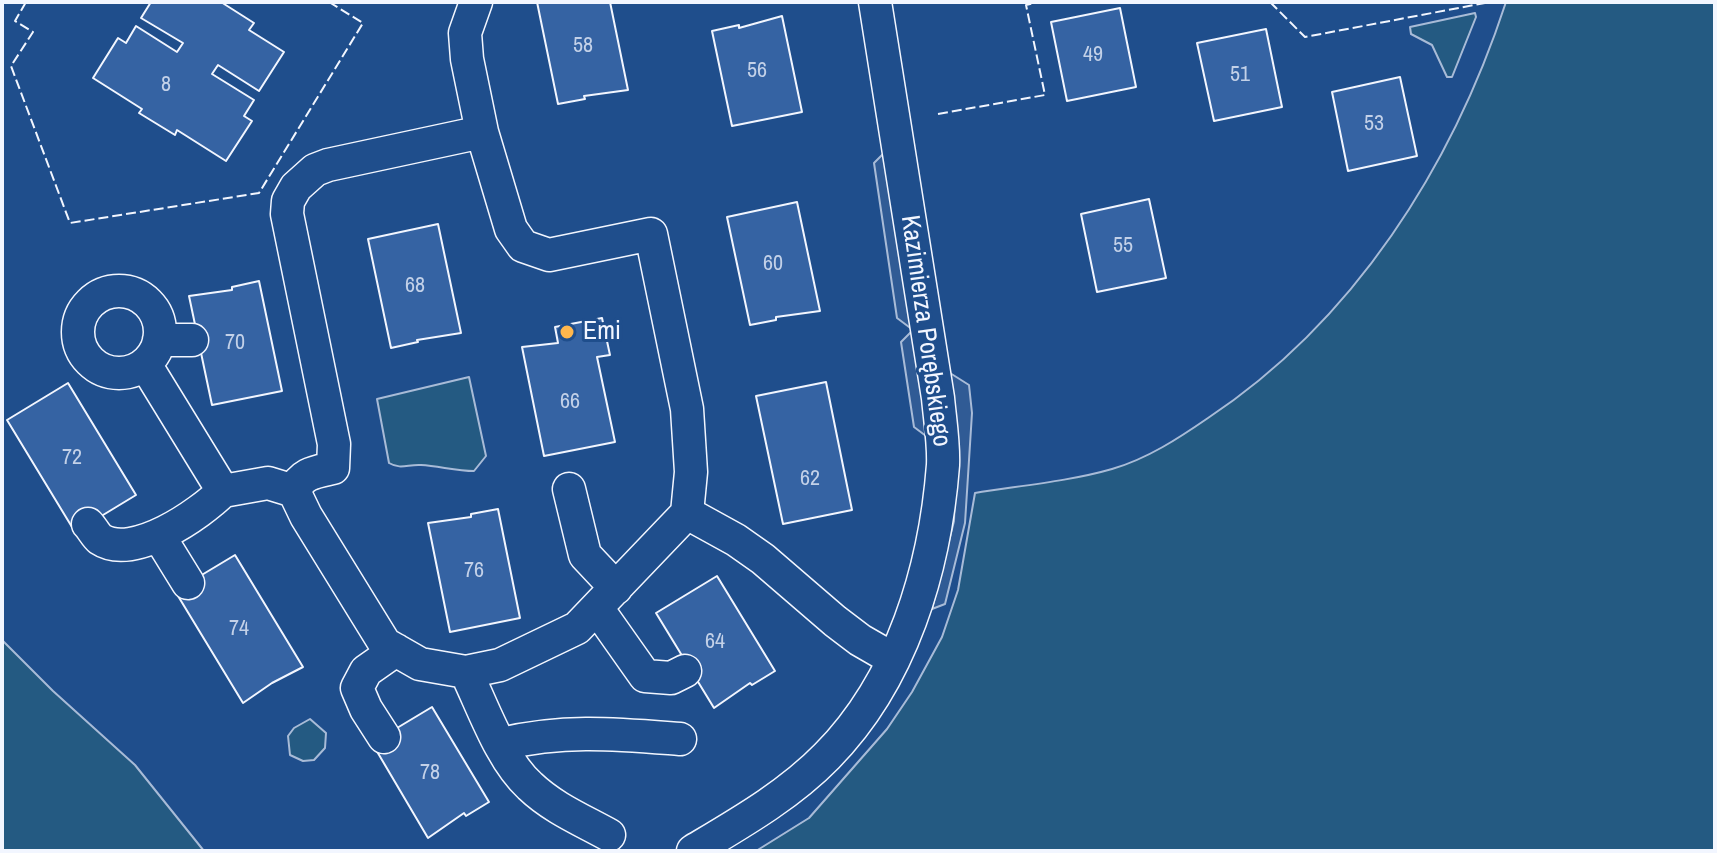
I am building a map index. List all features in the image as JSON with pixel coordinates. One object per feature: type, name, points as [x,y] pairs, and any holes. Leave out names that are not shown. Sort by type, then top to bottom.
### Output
[{"type":"street","points":[[88,524],[100,539],[126,545],[159,536],[212,503],[223,491],[268,483],[294,491],[306,516],[385,644],[420,664],[466,672],[500,665],[577,628],[687,513],[691,472],[687,409],[651,234],[549,255],[523,246],[511,229],[482,132],[467,59],[465,33],[476,2]]},
{"type":"street","name":"Kazimierza Porębskiego","points":[[693,851],[765,807],[827,756],[863,713],[893,659],[922,588],[935,534],[943,462],[938,398],[875,2]]},
{"type":"street","points":[[294,491],[299,479],[333,468],[334,444],[287,214],[288,201],[303,178],[328,165],[482,132]]},
{"type":"street","points":[[192,340],[152,352],[223,491]]},
{"type":"street","points":[[569,489],[585,555],[645,676],[671,678],[685,671]]},
{"type":"street","points":[[687,513],[754,552],[835,621],[893,659]]},
{"type":"street","points":[[159,536],[188,583]]},
{"type":"street","points":[[384,737],[357,688],[366,671],[396,650]]},
{"type":"street","points":[[466,672],[511,763],[527,784],[550,803],[609,835]]},
{"type":"street","points":[[501,744],[540,735],[594,732],[680,739]]},
{"type":"shaded area","points":[[1506,2],[1715,2],[1715,851],[756,851],[809,818],[887,729],[912,692],[942,637],[958,590],[975,493],[1096,473],[1138,460],[1162,447],[1261,379],[1309,335],[1352,287],[1392,236],[1426,181],[1484,63]]},
{"type":"shaded area","points":[[1475,13],[1452,77],[1447,77],[1432,45],[1411,34],[1410,27]]},
{"type":"shaded area","points":[[885,152],[914,330],[930,439],[914,427],[901,342],[913,330],[897,318],[874,163]]},
{"type":"shaded area","points":[[950,373],[969,385],[972,413],[965,523],[945,604],[932,609],[954,521],[957,431]]},
{"type":"shaded area","points":[[469,377],[486,456],[474,471],[389,463],[377,399]]},
{"type":"shaded area","points":[[2,640],[135,765],[204,851],[2,851]]},
{"type":"shaded area","points":[[310,719],[326,733],[325,748],[314,760],[303,761],[290,755],[288,736],[294,728]]},
{"type":"building","points":[[151,2],[221,2],[254,23],[249,30],[284,52],[259,91],[218,65],[212,74],[254,100],[244,116],[252,121],[226,161],[177,130],[175,135],[139,113],[142,109],[93,78],[118,38],[126,43],[136,26],[177,52],[183,43],[141,18]]},
{"type":"building","points":[[537,2],[610,2],[628,90],[584,96],[585,99],[558,104]]},
{"type":"building","points":[[1120,8],[1136,87],[1067,101],[1051,22]]},
{"type":"building","points":[[782,16],[802,112],[732,126],[712,31],[739,25],[739,28]]},
{"type":"building","points":[[1266,29],[1282,107],[1214,121],[1197,43]]},
{"type":"building","points":[[1400,77],[1417,156],[1348,171],[1332,92]]},
{"type":"building","points":[[1149,199],[1166,278],[1097,292],[1081,214]]},
{"type":"building","points":[[797,202],[820,311],[776,317],[776,320],[750,325],[727,217]]},
{"type":"building","points":[[438,224],[461,333],[391,348],[368,239]]},
{"type":"building","points":[[259,281],[282,391],[212,405],[189,296],[232,290],[232,287]]},
{"type":"building","points":[[602,318],[610,355],[597,357],[615,442],[544,456],[522,347],[558,343],[555,327]]},
{"type":"building","points":[[826,382],[852,510],[783,524],[756,396]]},
{"type":"building","points":[[68,383],[136,495],[75,532],[7,420]]},
{"type":"building","points":[[498,509],[520,618],[450,632],[428,523],[471,517],[471,514]]},
{"type":"building","points":[[235,555],[303,667],[243,703],[175,591]]},
{"type":"building","points":[[717,576],[775,671],[752,685],[750,683],[714,708],[656,613]]},
{"type":"building","points":[[432,707],[489,802],[466,816],[464,813],[428,838],[372,743]]},
{"type":"fence","points":[[26,2],[15,21],[33,32],[11,66],[70,223],[259,193],[363,23],[329,2]]},
{"type":"fence","points":[[938,114],[1045,95],[1026,5],[1039,2]]},
{"type":"fence","points":[[1270,2],[1305,37],[1490,2]]},
{"type":"place","name":"Emi","points":[[567,332]]}]
